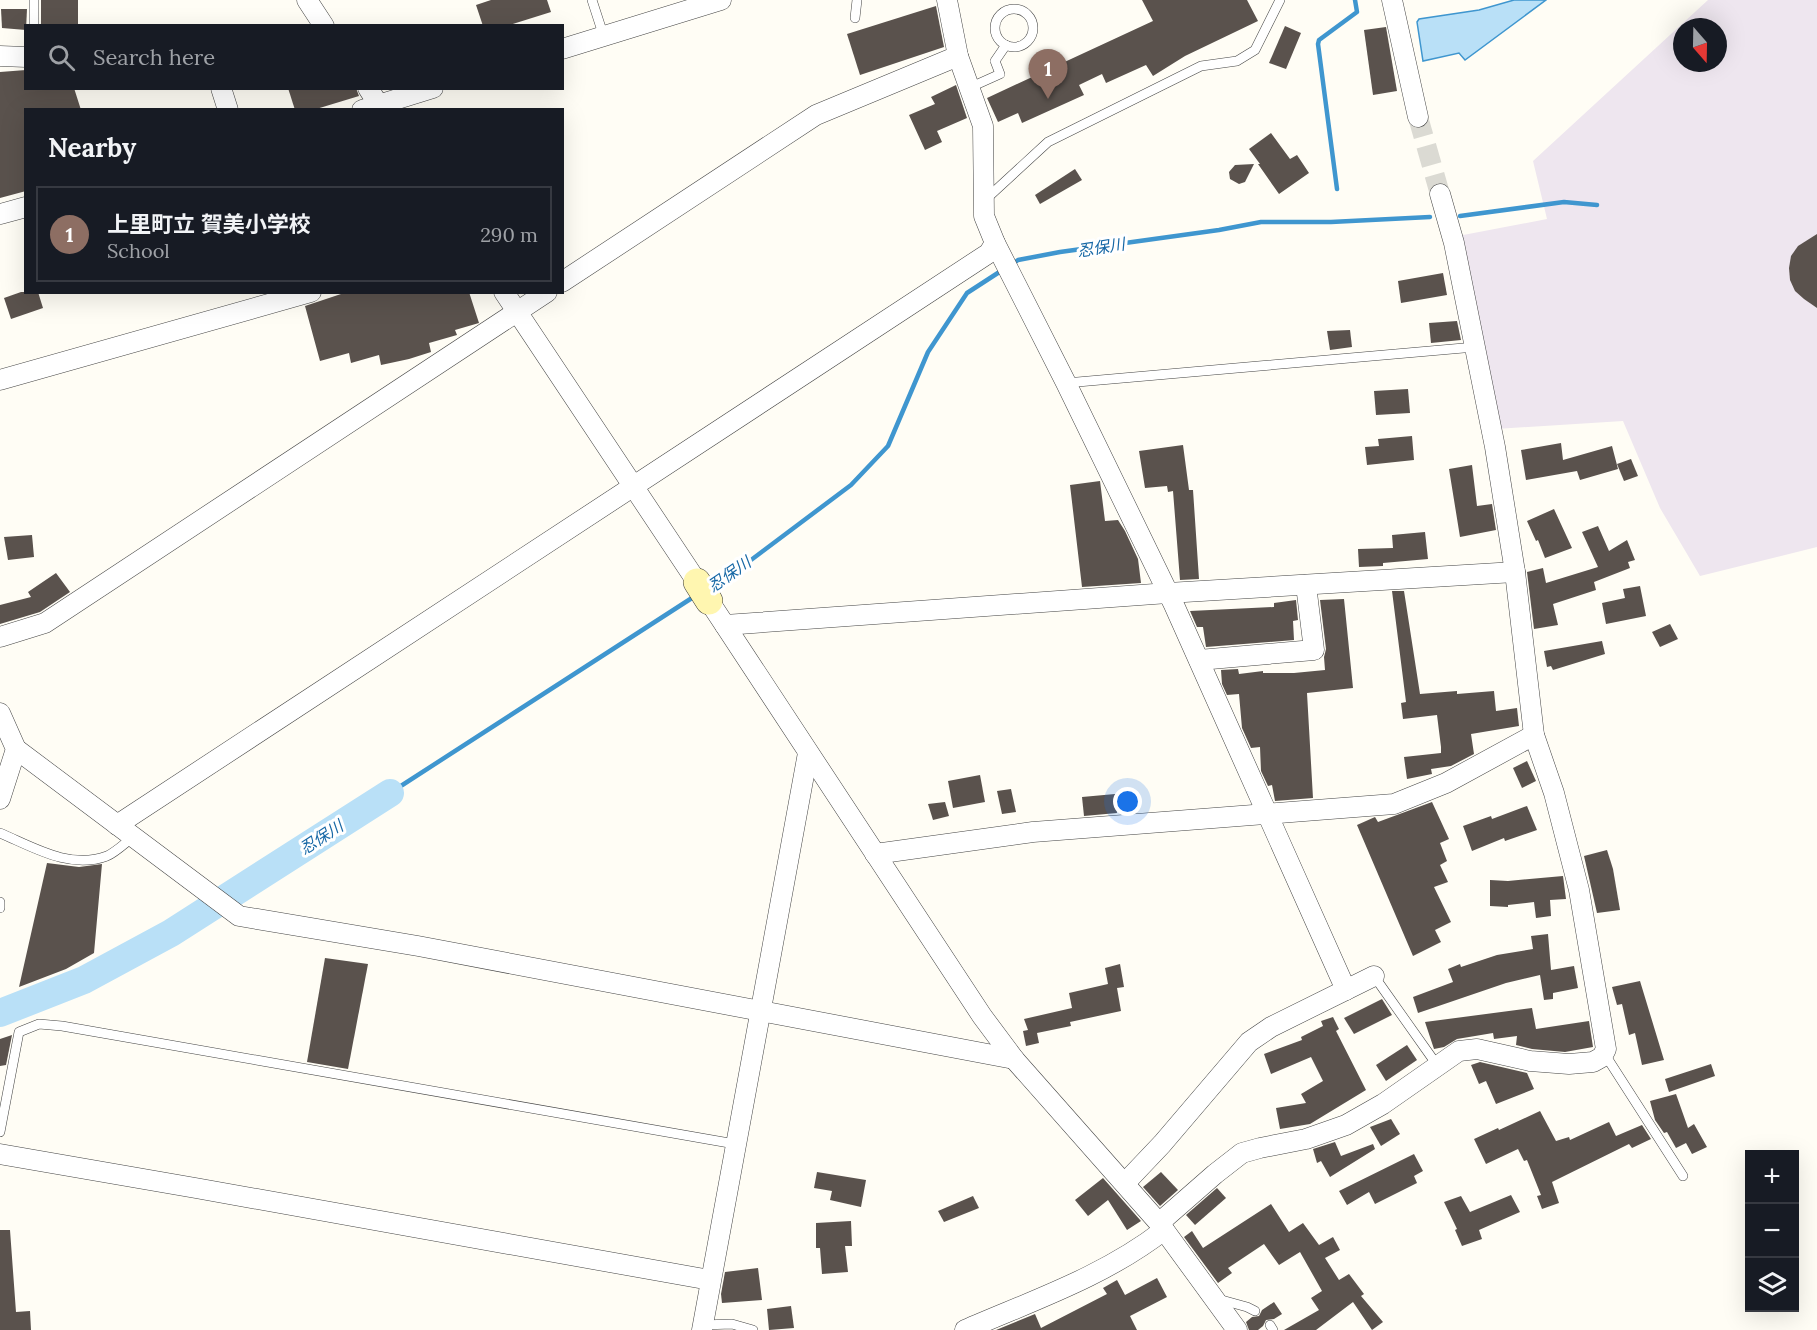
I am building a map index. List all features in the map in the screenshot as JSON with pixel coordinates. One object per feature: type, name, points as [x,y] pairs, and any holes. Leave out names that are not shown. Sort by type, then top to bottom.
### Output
[{"type":"street","points":[[307,0],[323,24]]},
{"type":"street","points":[[564,49],[721,0]]},
{"type":"street","points":[[947,0],[958,56],[971,87],[983,126],[984,216],[1011,277],[1066,383],[1168,593],[1346,990]]},
{"type":"street","points":[[1395,0],[1418,117]]},
{"type":"street","points":[[0,56],[24,57]]},
{"type":"street","points":[[564,281],[816,115],[958,56]]},
{"type":"street","points":[[221,90],[227,108]]},
{"type":"street","points":[[373,103],[425,90]]},
{"type":"street","points":[[965,1330],[1101,1271],[1137,1251],[1215,1174],[1242,1154],[1306,1139],[1346,1125],[1383,1104],[1454,1053],[1464,1049],[1477,1049],[1530,1061],[1569,1064],[1593,1062],[1604,1053],[1606,1045],[1579,890],[1554,794],[1534,735],[1515,572],[1495,447],[1454,243],[1440,194]]},
{"type":"street","points":[[0,214],[24,208]]},
{"type":"street","points":[[117,825],[988,253],[998,250]]},
{"type":"street","points":[[0,380],[304,294]]},
{"type":"street","points":[[505,294],[982,1016],[1014,1059],[1162,1227],[1237,1330]]},
{"type":"street","points":[[0,637],[45,623],[544,294]]},
{"type":"street","points":[[725,626],[1168,593],[1515,572]]},
{"type":"street","points":[[1199,660],[1314,650],[1306,585]]},
{"type":"street","points":[[0,713],[16,749],[239,916],[418,946],[1014,1059]]},
{"type":"street","points":[[875,854],[1033,832],[1394,804],[1446,783],[1534,735]]},
{"type":"street","points":[[0,799],[16,749]]},
{"type":"street","points":[[702,1328],[808,753]]},
{"type":"street","points":[[1125,1183],[1162,1144],[1249,1042],[1271,1027],[1374,976]]},
{"type":"street","points":[[0,1154],[279,1201],[383,1222],[710,1280]]},
{"type":"lane","points":[[34,0],[34,24]]},
{"type":"lane","points":[[592,0],[604,37]]},
{"type":"lane","points":[[855,18],[856,0]]},
{"type":"lane","points":[[983,202],[1048,142],[1201,66],[1236,61],[1248,55],[1255,50],[1280,0]]},
{"type":"lane","points":[[1010,4],[1027,12],[1034,29],[1030,39],[1016,47],[1006,45],[998,39],[995,25],[1000,14],[1010,4]]},
{"type":"lane","points":[[971,87],[1000,74],[995,61],[1006,45]]},
{"type":"lane","points":[[1066,383],[1475,347]]},
{"type":"lane","points":[[0,833],[64,860],[86,861],[108,856],[133,837]]},
{"type":"lane","points":[[0,902],[0,908]]},
{"type":"lane","points":[[1374,976],[1437,1065]]},
{"type":"lane","points":[[0,1132],[20,1032],[39,1024],[169,1043],[735,1144]]},
{"type":"lane","points":[[1604,1053],[1683,1176]]},
{"type":"lane","points":[[1214,1298],[1240,1304],[1256,1311]]},
{"type":"lane","points":[[702,1328],[732,1324],[753,1330]]},
{"type":"shaded area","points":[[1708,0],[1817,0],[1817,547],[1700,576],[1660,508],[1623,421],[1496,429],[1458,236],[1547,219],[1533,161],[1673,32],[1673,72],[1727,72],[1727,18],[1688,18]]},
{"type":"water","points":[[1514,0],[1546,0],[1465,60],[1459,53],[1423,61],[1417,22],[1419,19],[1479,10]]},
{"type":"building","points":[[41,0],[78,0],[78,24],[41,24]]},
{"type":"building","points":[[491,0],[547,0],[551,12],[512,24],[482,24],[476,5]]},
{"type":"building","points":[[1142,0],[1247,0],[1258,21],[1185,56],[1153,76],[1146,65],[1106,83],[1102,74],[1079,85],[1084,95],[1022,123],[1018,113],[998,122],[987,98],[1153,21]]},
{"type":"building","points":[[936,6],[944,47],[860,75],[847,34]]},
{"type":"building","points":[[1,9],[27,9],[24,30],[2,28]]},
{"type":"building","points":[[1285,26],[1301,33],[1286,69],[1269,63]]},
{"type":"building","points":[[1386,27],[1397,91],[1373,95],[1364,30]]},
{"type":"building","points":[[24,70],[24,90],[75,90],[80,108],[24,108],[24,192],[0,198],[0,72]]},
{"type":"building","points":[[956,85],[967,118],[937,131],[942,142],[925,150],[909,115],[935,104],[931,97]]},
{"type":"building","points":[[289,90],[357,90],[359,96],[320,108],[294,108]]},
{"type":"building","points":[[1271,133],[1290,159],[1297,155],[1309,173],[1279,194],[1249,149]]},
{"type":"building","points":[[1254,164],[1245,182],[1239,184],[1230,179],[1229,172],[1235,165]]},
{"type":"building","points":[[1075,169],[1082,180],[1040,204],[1035,195]]},
{"type":"building","points":[[1817,234],[1817,308],[1795,291],[1790,280],[1789,268],[1791,256],[1798,246]]},
{"type":"building","points":[[1443,273],[1447,295],[1401,303],[1398,281]]},
{"type":"building","points":[[21,292],[39,294],[43,308],[11,319],[4,298]]},
{"type":"building","points":[[341,294],[470,294],[479,323],[455,330],[457,335],[429,343],[431,352],[409,359],[381,365],[379,355],[351,363],[349,353],[320,361],[305,306]]},
{"type":"building","points":[[1457,321],[1461,340],[1431,343],[1429,323]]},
{"type":"building","points":[[1350,330],[1352,347],[1330,350],[1327,331]]},
{"type":"building","points":[[1408,389],[1410,413],[1376,415],[1374,391]]},
{"type":"building","points":[[1412,436],[1414,460],[1367,465],[1365,447],[1379,446],[1378,439]]},
{"type":"building","points":[[1561,443],[1563,460],[1612,446],[1618,469],[1580,480],[1577,471],[1526,480],[1521,450]]},
{"type":"building","points":[[1183,445],[1189,490],[1193,490],[1199,579],[1180,580],[1173,491],[1168,492],[1167,486],[1145,488],[1139,451]]},
{"type":"building","points":[[1631,459],[1638,476],[1624,481],[1617,464]]},
{"type":"building","points":[[1472,465],[1477,506],[1492,504],[1496,530],[1460,537],[1449,469]]},
{"type":"building","points":[[1100,481],[1105,521],[1118,520],[1125,531],[1138,559],[1141,583],[1082,587],[1070,485]]},
{"type":"building","points":[[1554,509],[1572,548],[1545,558],[1527,521]]},
{"type":"building","points":[[1598,526],[1609,551],[1627,540],[1635,560],[1628,562],[1630,568],[1594,582],[1596,590],[1553,604],[1558,625],[1534,629],[1527,572],[1543,568],[1546,583],[1598,567],[1582,532]]},
{"type":"building","points":[[1425,532],[1428,559],[1359,567],[1358,549],[1393,548],[1392,535]]},
{"type":"building","points":[[32,535],[34,557],[8,560],[4,537]]},
{"type":"building","points":[[56,573],[70,592],[40,612],[0,624],[0,605],[31,597],[28,592]]},
{"type":"building","points":[[1640,586],[1646,616],[1606,624],[1602,603],[1625,598],[1623,589]]},
{"type":"building","points":[[1392,591],[1404,591],[1420,694],[1494,691],[1496,711],[1517,708],[1519,726],[1471,734],[1474,754],[1451,766],[1431,769],[1432,774],[1407,779],[1404,757],[1441,753],[1441,747],[1437,715],[1403,719],[1401,703],[1406,702]]},
{"type":"building","points":[[1344,599],[1353,688],[1307,693],[1313,798],[1275,801],[1272,785],[1268,786],[1261,771],[1260,747],[1251,748],[1242,728],[1239,694],[1227,695],[1222,684],[1221,670],[1238,669],[1239,674],[1263,671],[1263,673],[1294,673],[1325,670],[1326,649],[1320,600]]},
{"type":"building","points":[[1296,600],[1298,620],[1293,621],[1294,640],[1206,647],[1203,627],[1197,627],[1190,611],[1274,607],[1274,603]]},
{"type":"building","points":[[1670,624],[1678,639],[1660,647],[1652,632]]},
{"type":"building","points":[[1602,641],[1605,654],[1553,670],[1551,666],[1547,667],[1544,651]]},
{"type":"building","points":[[1527,761],[1536,781],[1522,788],[1513,768]]},
{"type":"building","points":[[980,775],[985,802],[953,808],[948,781]]},
{"type":"building","points":[[1011,789],[1016,812],[1002,814],[997,791]]},
{"type":"building","points":[[1115,794],[1117,813],[1084,816],[1082,797]]},
{"type":"building","points":[[945,802],[949,816],[933,820],[928,804]]},
{"type":"building","points":[[1432,802],[1449,839],[1440,843],[1447,861],[1440,865],[1448,882],[1434,887],[1451,922],[1435,930],[1441,942],[1413,956],[1357,825],[1375,817],[1378,822]]},
{"type":"building","points":[[1527,806],[1537,830],[1505,841],[1504,838],[1472,851],[1463,826],[1491,816],[1492,819]]},
{"type":"building","points":[[1607,850],[1613,869],[1620,910],[1597,913],[1584,856]]},
{"type":"building","points":[[47,863],[79,867],[102,864],[94,953],[66,969],[19,987]]},
{"type":"building","points":[[1563,876],[1566,899],[1550,900],[1551,916],[1536,918],[1534,902],[1508,905],[1508,907],[1490,906],[1490,880],[1508,881]]},
{"type":"building","points":[[1548,934],[1551,970],[1574,966],[1578,988],[1553,993],[1553,999],[1544,1000],[1540,975],[1506,983],[1418,1013],[1413,997],[1453,982],[1448,969],[1497,955],[1533,949],[1531,936]]},
{"type":"building","points":[[325,958],[368,964],[348,1069],[307,1062]]},
{"type":"building","points":[[1120,964],[1124,987],[1117,988],[1121,1011],[1070,1022],[1071,1026],[1037,1033],[1039,1043],[1026,1046],[1023,1031],[1028,1030],[1024,1019],[1072,1008],[1069,993],[1108,984],[1105,968]]},
{"type":"building","points":[[1640,981],[1664,1060],[1642,1065],[1635,1033],[1629,1035],[1622,1004],[1617,1005],[1612,987]]},
{"type":"building","points":[[1382,999],[1392,1015],[1354,1034],[1344,1018]]},
{"type":"building","points":[[1532,1008],[1536,1029],[1589,1021],[1593,1047],[1565,1052],[1532,1049],[1516,1045],[1517,1036],[1494,1039],[1493,1033],[1457,1039],[1444,1047],[1434,1049],[1425,1022]]},
{"type":"building","points":[[1333,1017],[1339,1029],[1336,1031],[1366,1090],[1310,1124],[1280,1129],[1276,1108],[1306,1103],[1301,1094],[1323,1081],[1311,1057],[1271,1074],[1264,1054],[1302,1040],[1301,1037],[1323,1026],[1321,1021]]},
{"type":"building","points":[[12,1035],[6,1065],[0,1066],[0,1039]]},
{"type":"building","points":[[1407,1045],[1417,1060],[1386,1081],[1376,1065]]},
{"type":"building","points":[[1480,1062],[1527,1073],[1534,1089],[1496,1104],[1486,1081],[1479,1084],[1471,1065]]},
{"type":"building","points":[[1711,1064],[1715,1076],[1669,1092],[1665,1079]]},
{"type":"building","points":[[1676,1094],[1688,1128],[1694,1124],[1707,1147],[1692,1154],[1686,1143],[1676,1148],[1667,1132],[1664,1133],[1655,1120],[1650,1101]]},
{"type":"building","points":[[1540,1111],[1556,1141],[1569,1137],[1570,1140],[1609,1122],[1616,1136],[1642,1125],[1651,1139],[1632,1148],[1629,1144],[1552,1182],[1559,1203],[1542,1209],[1537,1196],[1541,1195],[1527,1160],[1524,1161],[1518,1149],[1486,1164],[1474,1139]]},
{"type":"building","points":[[1391,1119],[1400,1134],[1381,1146],[1370,1127]]},
{"type":"building","points":[[1335,1142],[1341,1156],[1373,1144],[1375,1149],[1330,1177],[1321,1161],[1317,1163],[1313,1149]]},
{"type":"building","points":[[1414,1154],[1423,1171],[1414,1176],[1417,1183],[1375,1204],[1369,1192],[1347,1205],[1339,1191]]},
{"type":"building","points":[[817,1172],[866,1180],[861,1207],[830,1200],[832,1191],[814,1188]]},
{"type":"building","points":[[1161,1172],[1178,1190],[1160,1206],[1143,1187]]},
{"type":"building","points":[[1103,1178],[1141,1221],[1127,1230],[1108,1200],[1088,1216],[1075,1200]]},
{"type":"building","points":[[1217,1188],[1226,1198],[1195,1225],[1186,1215]]},
{"type":"building","points":[[1511,1195],[1520,1212],[1479,1230],[1482,1239],[1462,1246],[1455,1230],[1457,1229],[1444,1202],[1461,1196],[1470,1212]]},
{"type":"building","points":[[973,1196],[979,1208],[944,1222],[938,1211]]},
{"type":"building","points":[[1271,1204],[1289,1232],[1303,1223],[1319,1245],[1333,1237],[1340,1250],[1325,1258],[1339,1280],[1349,1274],[1364,1294],[1361,1296],[1383,1322],[1372,1330],[1353,1302],[1316,1330],[1284,1330],[1319,1310],[1311,1298],[1322,1291],[1300,1252],[1279,1265],[1264,1244],[1228,1268],[1232,1273],[1218,1283],[1184,1237],[1192,1231],[1203,1248]]},
{"type":"building","points":[[851,1221],[852,1246],[845,1246],[848,1272],[822,1274],[820,1248],[816,1248],[816,1223]]},
{"type":"building","points":[[0,1230],[10,1230],[16,1312],[30,1311],[31,1330],[0,1330]]},
{"type":"building","points":[[758,1268],[762,1300],[722,1303],[721,1294],[725,1272]]},
{"type":"building","points":[[1157,1278],[1167,1297],[1130,1316],[1137,1330],[996,1330],[1035,1314],[1041,1328],[1107,1294],[1103,1288],[1117,1280],[1125,1295]]},
{"type":"building","points":[[1274,1302],[1282,1314],[1274,1319],[1266,1320],[1258,1330],[1249,1330],[1246,1322],[1252,1317],[1259,1316],[1262,1310]]},
{"type":"building","points":[[791,1306],[794,1328],[769,1330],[767,1309]]},
{"type":"waterway","points":[[1337,189],[1318,44],[1319,40],[1357,12],[1355,0]]},
{"type":"waterway","name":"忍保川","points":[[1460,216],[1564,202],[1597,205]]},
{"type":"waterway","name":"忍保川","points":[[1011,265],[1018,260],[1060,252],[1261,222],[1331,222],[1430,217]]},
{"type":"waterway","name":"忍保川","points":[[710,587],[731,575],[851,485],[888,446],[928,352],[967,293],[1004,269]]},
{"type":"waterway","name":"忍保川","points":[[390,793],[695,596]]},
{"type":"waterway","name":"忍保川","points":[[0,1013],[84,980],[171,933],[390,793]]},
{"type":"tunnel","points":[[1418,117],[1440,194]]},
{"type":"place","name":"上里町立 賀美小学校","points":[[1048,99]]}]
